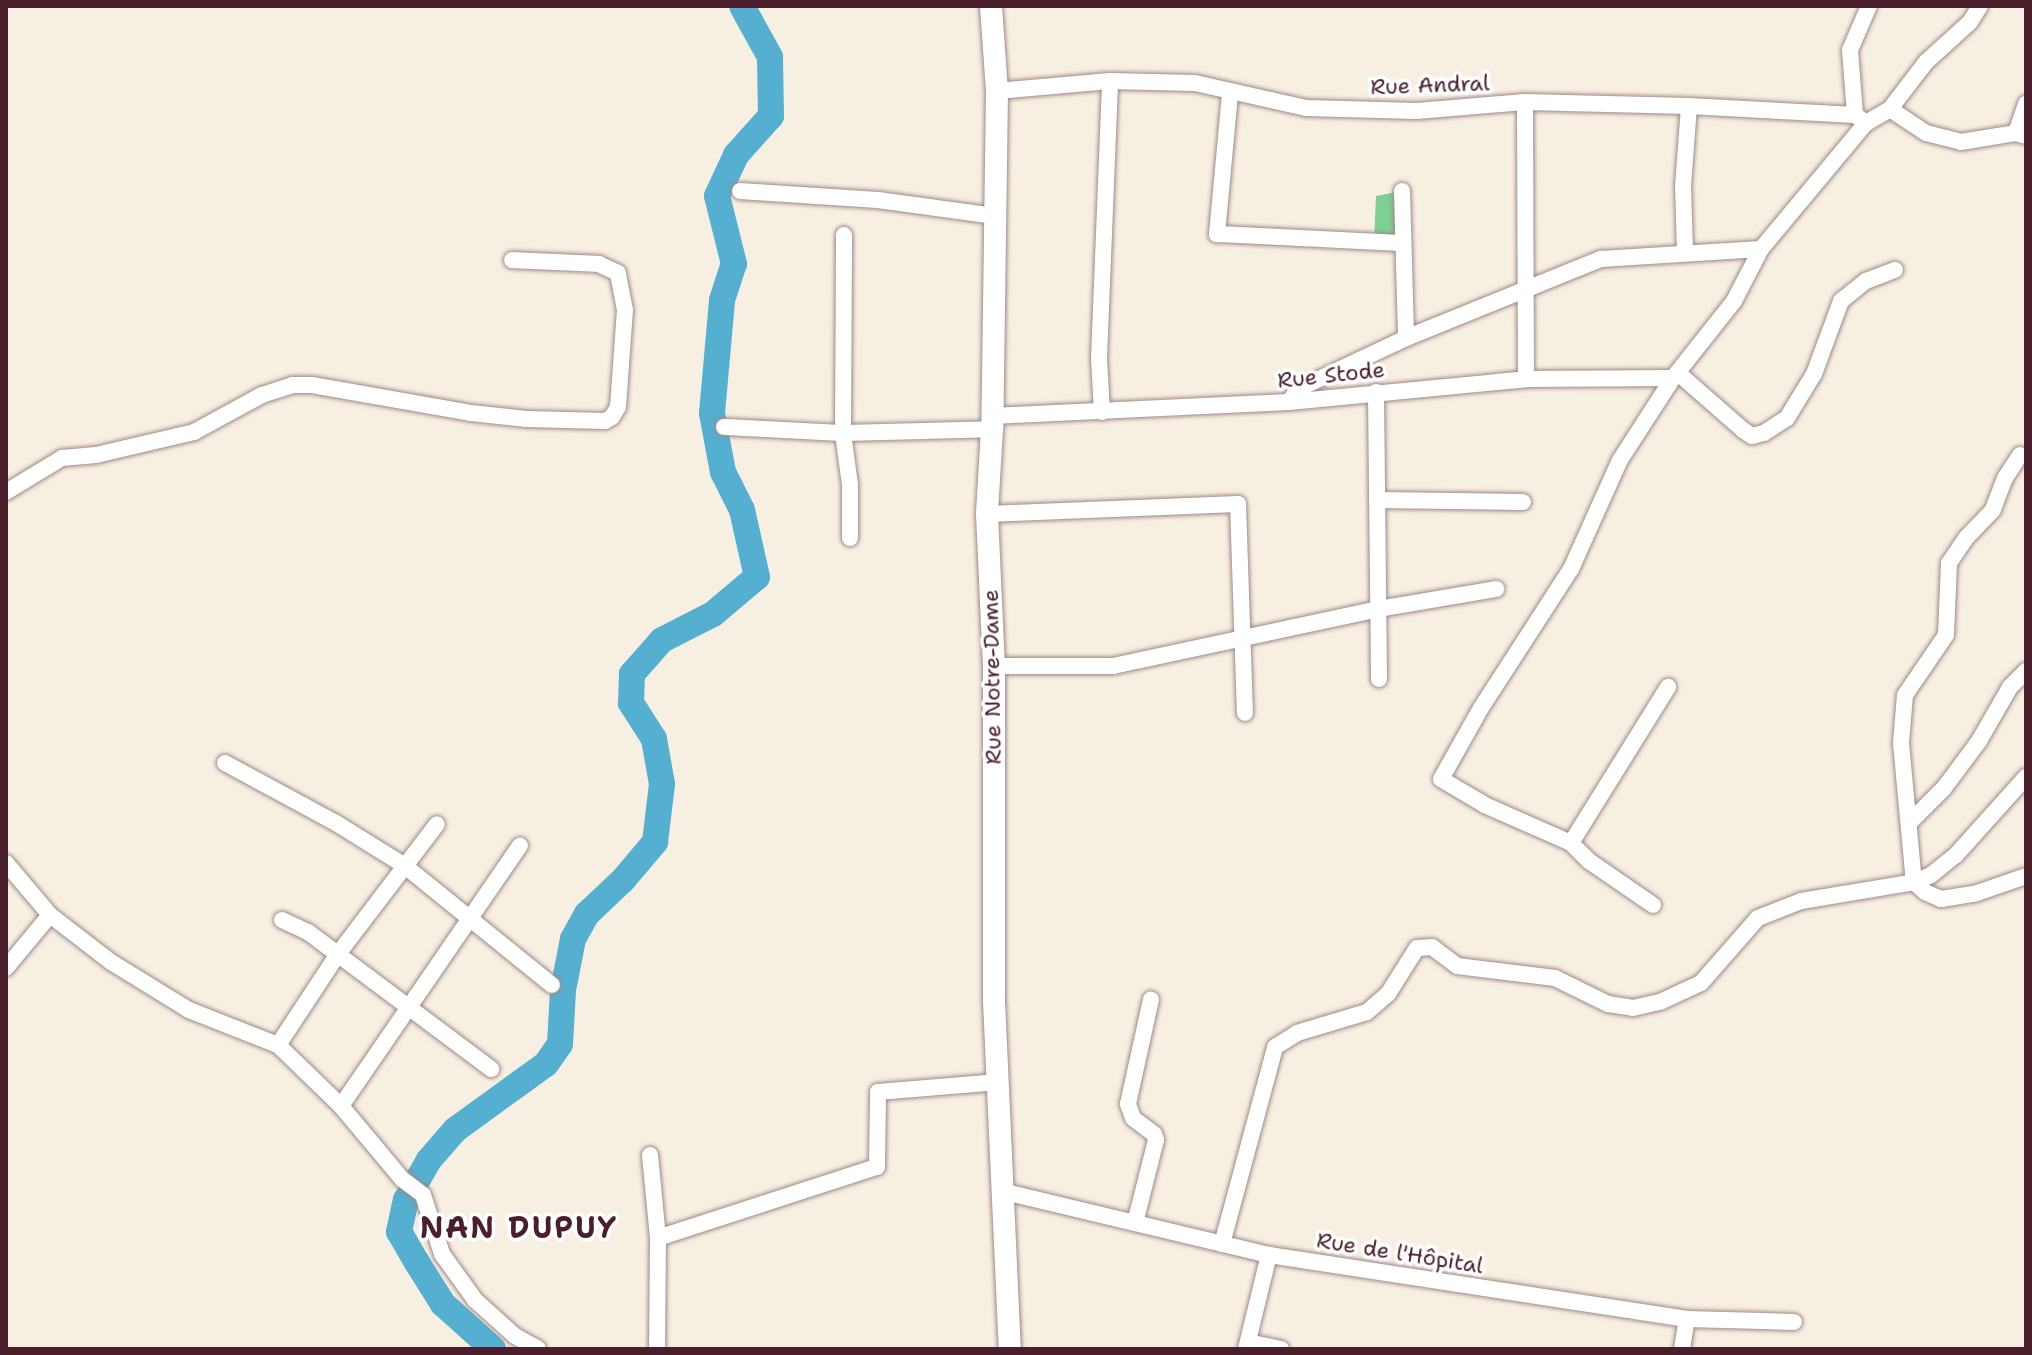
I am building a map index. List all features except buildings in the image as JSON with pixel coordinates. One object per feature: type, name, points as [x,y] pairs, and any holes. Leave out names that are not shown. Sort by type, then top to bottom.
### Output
[{"type":"street","name":"Rue Notre-Dame","points":[[991,6],[997,91],[992,423],[987,514],[994,666],[994,1001],[1010,1349]]},
{"type":"street","points":[[1860,119],[1850,50],[1869,6]]},
{"type":"street","points":[[1653,905],[1589,861],[1571,843],[1485,805],[1441,779],[1481,708],[1571,569],[1620,460],[1675,375],[1734,301],[1761,249],[1860,119],[1890,109],[1926,62],[1970,22],[1980,6]]},
{"type":"street","name":"Rue Andral","points":[[997,91],[1110,81],[1195,83],[1230,94],[1306,108],[1417,111],[1525,102],[1689,106],[1860,119]]},
{"type":"street","points":[[1102,412],[1099,358],[1110,81]]},
{"type":"street","points":[[1230,94],[1217,234],[1403,243]]},
{"type":"street","points":[[1525,102],[1526,379]]},
{"type":"street","points":[[1890,109],[1926,133],[1961,142],[2021,135],[2026,104]]},
{"type":"street","points":[[1685,252],[1683,186],[1689,106]]},
{"type":"street","points":[[740,191],[878,200],[995,216]]},
{"type":"street","points":[[1402,191],[1406,338]]},
{"type":"street","points":[[844,235],[843,433],[850,485],[850,538]]},
{"type":"street","points":[[1289,402],[1298,389],[1406,338],[1601,259],[1761,249]]},
{"type":"street","points":[[6,492],[62,458],[96,455],[194,432],[262,395],[292,385],[527,419],[605,421],[612,417],[618,407],[625,310],[618,273],[599,264],[512,260]]},
{"type":"street","points":[[1675,375],[1752,436],[1764,433],[1787,418],[1814,374],[1841,301],[1866,281],[1895,270]]},
{"type":"street","name":"Rue Stode","points":[[724,427],[843,433],[1102,412],[1289,402],[1526,379],[1675,375]]},
{"type":"street","points":[[1376,392],[1379,679]]},
{"type":"street","points":[[2020,455],[2005,478],[1993,510],[1966,538],[1949,563],[1946,635],[1905,695],[1901,743],[1911,821],[1914,882],[1925,892],[1941,899],[1977,893],[2026,876]]},
{"type":"street","points":[[1377,500],[1523,502]]},
{"type":"street","points":[[987,514],[1238,504],[1245,713]]},
{"type":"street","points":[[994,666],[1113,666],[1378,609],[1496,589]]},
{"type":"street","points":[[1911,821],[1944,788],[1979,741],[2010,687],[2026,671]]},
{"type":"street","points":[[1571,843],[1668,687]]},
{"type":"street","points":[[225,763],[336,823],[405,866],[473,917],[552,985]]},
{"type":"street","points":[[1222,1244],[1275,1047],[1297,1033],[1367,1012],[1388,994],[1417,948],[1432,947],[1457,966],[1555,978],[1608,1004],[1633,1008],[1660,1002],[1701,983],[1758,918],[1801,901],[1914,882],[1931,875],[1956,855],[2026,777]]},
{"type":"street","points":[[278,1045],[338,954],[437,824]]},
{"type":"street","points":[[341,1106],[520,846]]},
{"type":"street","points":[[7,867],[50,915],[111,962],[189,1010],[278,1045],[341,1106],[402,1179],[423,1195],[442,1254],[475,1300],[515,1336],[538,1349]]},
{"type":"street","points":[[6,968],[50,915]]},
{"type":"street","points":[[282,920],[308,932],[491,1069]]},
{"type":"street","points":[[1135,1223],[1156,1140],[1154,1134],[1133,1118],[1128,1104],[1151,999]]},
{"type":"street","points":[[658,1238],[877,1167],[878,1092],[999,1082]]},
{"type":"street","points":[[650,1155],[658,1238],[657,1349]]},
{"type":"street","name":"Rue de l'Hôpital","points":[[1005,1192],[1269,1255],[1687,1319],[1794,1322]]},
{"type":"street","points":[[1269,1255],[1247,1345],[1281,1349]]},
{"type":"street","points":[[1682,1349],[1687,1319]]},
{"type":"green space","points":[[1402,191],[1403,243],[1374,242],[1376,196]]},
{"type":"waterway","points":[[493,1349],[443,1304],[399,1232],[406,1200],[429,1160],[455,1130],[546,1064],[560,1044],[563,990],[573,939],[587,914],[623,880],[655,842],[662,784],[654,739],[631,703],[632,674],[662,640],[713,614],[757,577],[742,510],[723,472],[712,413],[722,300],[734,264],[717,196],[736,155],[771,116],[770,57],[742,6]]},
{"type":"district","name":"NAN DUPUY","points":[[519,1228]]}]
